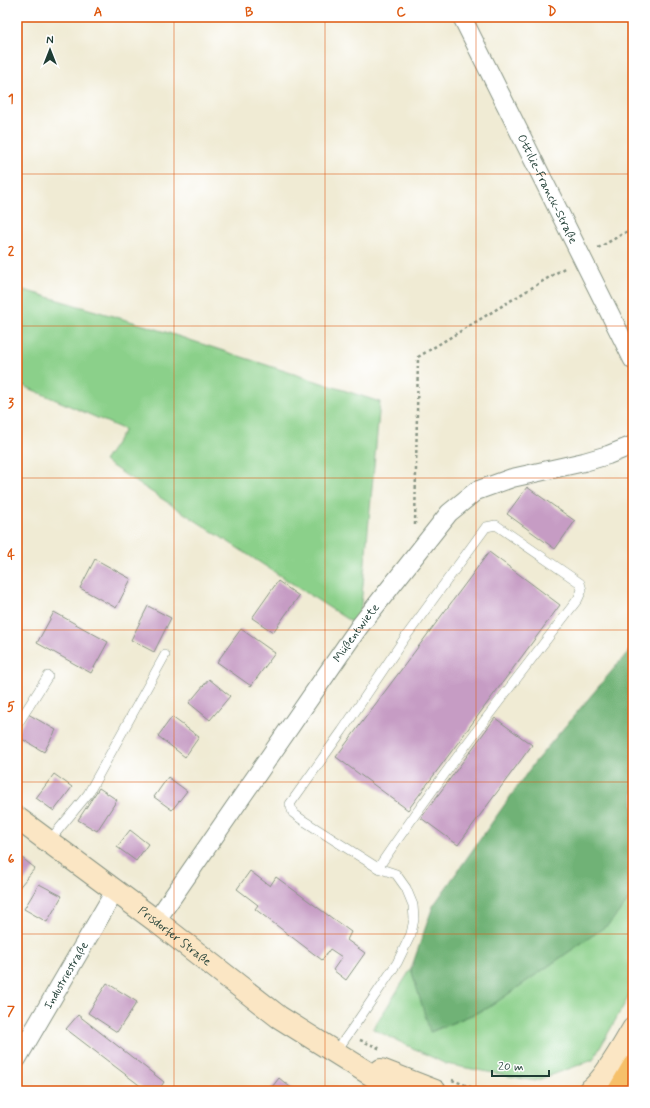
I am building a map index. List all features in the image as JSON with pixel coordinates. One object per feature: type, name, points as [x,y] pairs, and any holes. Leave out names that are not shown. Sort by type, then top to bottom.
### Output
[{"type":"main road","name":"Prisdorfer Straße","points":[[17,818],[156,921],[278,1017],[397,1091]]},
{"type":"main road","points":[[589,1091],[610,1067],[633,1029]]},
{"type":"main road","name":"Prisdorfer Straße","points":[[335,1052],[435,1091]]},
{"type":"main road","points":[[619,1091],[633,1067]]},
{"type":"street","name":"Ottilie-Franck-Straße","points":[[462,17],[633,360]]},
{"type":"street","name":"Müßentwiete","points":[[156,921],[359,627],[449,513],[476,491],[512,478],[584,462],[608,455],[633,445]]},
{"type":"street","name":"Industriestraße","points":[[17,1059],[115,891]]},
{"type":"lane","points":[[335,1052],[398,963],[411,934],[414,919],[413,905],[406,888],[396,874],[378,868],[293,813],[290,804],[342,731],[404,639],[482,531],[486,527],[496,525],[580,583],[582,590],[578,599],[489,714],[416,812],[378,868]]},
{"type":"lane","points":[[49,841],[88,794],[165,654]]},
{"type":"lane","points":[[17,725],[48,676]]},
{"type":"path","points":[[415,555],[418,357],[582,257],[633,228]]},
{"type":"green space","points":[[17,288],[147,326],[380,402],[359,627],[104,461],[125,430],[17,383]]},
{"type":"green space","points":[[633,646],[633,895],[609,924],[488,1008],[430,1032],[411,969],[433,906],[534,763]]},
{"type":"green space","points":[[633,895],[633,989],[593,1060],[535,1081],[446,1064],[373,1029],[411,969],[431,1032],[488,1008],[609,924]]},
{"type":"building","points":[[527,487],[575,521],[555,549],[507,514]]},
{"type":"building","points":[[489,552],[560,605],[408,810],[336,757]]},
{"type":"building","points":[[95,559],[131,579],[116,608],[80,588]]},
{"type":"building","points":[[278,581],[299,596],[273,632],[252,618]]},
{"type":"building","points":[[148,606],[171,618],[154,652],[131,640]]},
{"type":"building","points":[[54,612],[108,642],[91,673],[37,643]]},
{"type":"building","points":[[241,629],[275,653],[251,686],[217,662]]},
{"type":"building","points":[[209,679],[230,696],[210,720],[189,703]]},
{"type":"building","points":[[28,714],[56,730],[44,752],[17,736],[17,733]]},
{"type":"building","points":[[172,717],[199,737],[185,757],[158,736]]},
{"type":"building","points":[[495,718],[532,745],[458,845],[421,818]]},
{"type":"building","points":[[54,774],[72,787],[54,811],[36,798]]},
{"type":"building","points":[[168,777],[187,791],[172,810],[154,797]]},
{"type":"building","points":[[99,788],[117,800],[97,831],[78,820]]},
{"type":"building","points":[[130,830],[148,844],[136,861],[117,847]]},
{"type":"building","points":[[17,854],[35,868],[17,890]]},
{"type":"building","points":[[250,871],[270,886],[276,877],[351,932],[347,940],[365,953],[346,980],[333,970],[342,957],[330,949],[322,960],[255,909],[258,905],[237,889]]},
{"type":"building","points":[[39,884],[62,896],[47,922],[24,909]]},
{"type":"building","points":[[107,983],[137,1002],[117,1032],[88,1013]]},
{"type":"building","points":[[78,1015],[164,1082],[158,1091],[147,1091],[66,1029]]},
{"type":"building","points":[[279,1078],[295,1091],[269,1091]]}]
